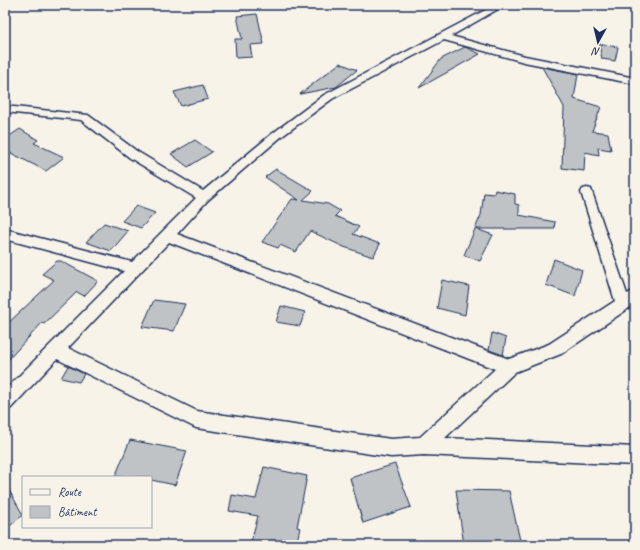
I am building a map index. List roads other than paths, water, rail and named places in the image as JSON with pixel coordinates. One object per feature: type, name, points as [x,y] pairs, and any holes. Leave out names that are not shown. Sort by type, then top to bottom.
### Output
[{"type":"street","points":[[5,402],[204,197],[277,135],[328,97],[501,5]]},
{"type":"street","points":[[443,37],[524,59],[635,81]]},
{"type":"street","points":[[5,109],[84,117],[134,155],[204,197]]},
{"type":"street","points":[[424,446],[509,367],[555,349],[629,300],[587,192]]},
{"type":"street","points":[[5,234],[135,268]]},
{"type":"street","points":[[166,235],[509,367]]},
{"type":"street","points":[[55,350],[196,419],[391,448],[424,446],[635,456]]}]
